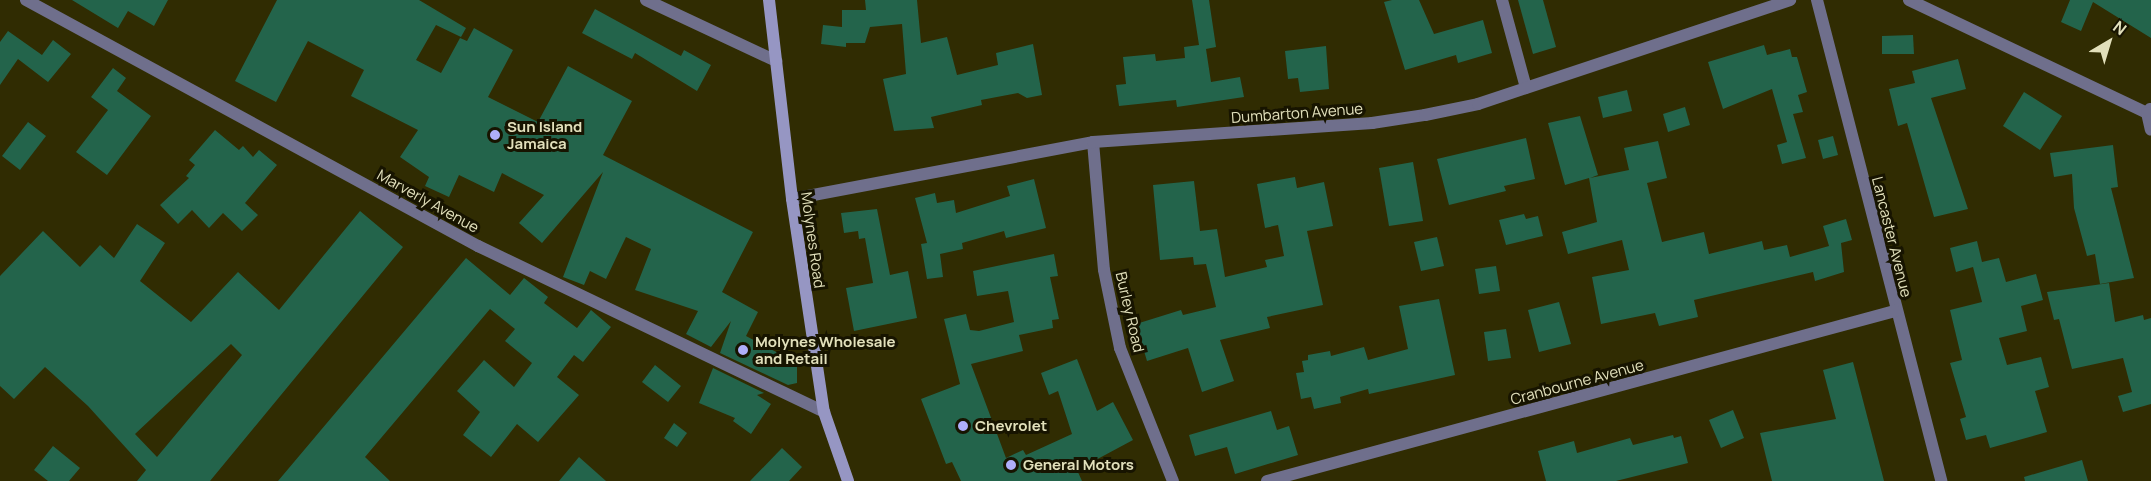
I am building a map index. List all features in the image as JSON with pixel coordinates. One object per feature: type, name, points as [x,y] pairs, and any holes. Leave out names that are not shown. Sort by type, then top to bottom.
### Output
[{"type":"main road","name":"Molynes Road","points":[[769,0],[792,199],[824,412],[848,481]]},
{"type":"street","name":"Marverly Avenue","points":[[26,0],[478,246],[824,412]]},
{"type":"street","points":[[646,0],[776,61]]},
{"type":"street","points":[[1502,0],[1526,88]]},
{"type":"street","name":"Dumbarton Avenue","points":[[792,199],[1093,142],[1372,123],[1478,104],[1791,0]]},
{"type":"street","name":"Lancaster Avenue","points":[[1817,0],[1895,312],[1941,481]]},
{"type":"street","points":[[1909,0],[2150,112],[2151,130]]},
{"type":"street","name":"Burley Road","points":[[1093,142],[1104,270],[1120,348],[1173,481]]},
{"type":"street","name":"Cranbourne Avenue","points":[[1267,481],[1895,312]]},
{"type":"building","points":[[72,0],[168,0],[154,26],[128,11],[118,28]]},
{"type":"building","points":[[277,0],[419,0],[466,28],[461,37],[436,25],[416,60],[441,73],[460,38],[467,41],[474,28],[513,50],[488,97],[538,122],[568,66],[632,101],[603,155],[753,232],[722,292],[758,312],[746,336],[797,363],[797,383],[788,385],[720,353],[731,321],[711,347],[686,334],[698,311],[635,290],[651,249],[626,237],[606,279],[590,271],[584,285],[563,277],[603,172],[542,243],[519,223],[544,195],[502,173],[494,192],[459,175],[449,197],[425,186],[429,177],[400,157],[418,130],[351,96],[364,70],[308,41],[276,102],[235,81]]},
{"type":"building","points":[[865,0],[917,0],[921,43],[947,37],[957,75],[998,65],[996,53],[1033,44],[1042,95],[1027,98],[1018,93],[981,100],[982,105],[931,117],[934,128],[894,131],[883,79],[906,74],[902,24],[870,27],[865,43],[846,43],[846,47],[821,44],[823,25],[842,27],[842,10],[866,10]]},
{"type":"building","points":[[1192,0],[1209,0],[1216,47],[1206,49],[1211,82],[1240,77],[1244,97],[1177,107],[1176,100],[1119,106],[1116,85],[1126,84],[1123,57],[1155,54],[1156,61],[1185,58],[1184,47],[1199,45]]},
{"type":"building","points":[[1419,0],[1434,34],[1483,20],[1492,53],[1458,63],[1456,55],[1405,70],[1384,2]]},
{"type":"building","points":[[1518,0],[1543,0],[1556,47],[1533,54]]},
{"type":"building","points":[[2070,0],[2151,0],[2151,38],[2093,2],[2081,31],[2061,22]]},
{"type":"building","points":[[595,9],[681,56],[684,50],[711,65],[697,91],[635,53],[632,59],[582,33]]},
{"type":"building","points":[[8,31],[42,55],[53,40],[71,54],[48,82],[18,59],[0,85],[0,42]]},
{"type":"building","points":[[1913,35],[1914,54],[1882,54],[1882,36]]},
{"type":"building","points":[[1764,45],[1767,55],[1790,49],[1792,57],[1797,57],[1807,92],[1798,95],[1803,112],[1793,114],[1806,158],[1782,164],[1777,145],[1787,142],[1772,89],[1723,109],[1708,62]]},
{"type":"building","points":[[1326,46],[1329,89],[1300,92],[1298,78],[1288,79],[1285,51]]},
{"type":"building","points":[[1958,59],[1966,89],[1931,98],[1968,209],[1934,217],[1907,123],[1898,126],[1889,89],[1915,83],[1912,71]]},
{"type":"building","points":[[113,68],[126,78],[117,91],[151,116],[107,175],[76,152],[108,110],[91,97]]},
{"type":"building","points":[[1627,90],[1632,111],[1603,118],[1598,97]]},
{"type":"building","points":[[2024,92],[2062,116],[2040,150],[2003,126]]},
{"type":"building","points":[[1685,107],[1690,125],[1668,132],[1663,114]]},
{"type":"building","points":[[1580,116],[1598,175],[1590,178],[1629,170],[1624,148],[1658,141],[1667,178],[1647,183],[1662,242],[1704,232],[1709,254],[1762,241],[1764,250],[1787,245],[1790,257],[1829,246],[1823,226],[1846,219],[1852,240],[1841,243],[1844,272],[1815,281],[1813,272],[1694,300],[1698,317],[1659,326],[1655,313],[1601,324],[1592,277],[1629,270],[1622,240],[1568,254],[1562,232],[1597,222],[1589,178],[1565,185],[1548,123]]},
{"type":"building","points":[[28,122],[46,136],[20,170],[2,156]]},
{"type":"building","points":[[215,130],[239,150],[243,146],[253,157],[259,150],[277,165],[245,203],[258,215],[242,231],[223,213],[209,228],[192,210],[178,224],[160,205],[189,178],[186,176],[195,165],[189,160]]},
{"type":"building","points":[[1833,136],[1838,155],[1823,159],[1818,140]]},
{"type":"building","points":[[1526,138],[1535,179],[1504,186],[1506,191],[1449,205],[1437,159]]},
{"type":"building","points":[[2113,145],[2118,187],[2111,188],[2134,278],[2100,284],[2095,254],[2087,256],[2074,208],[2072,174],[2054,177],[2050,153]]},
{"type":"building","points":[[1413,162],[1423,221],[1389,226],[1379,168]]},
{"type":"building","points":[[1295,177],[1297,188],[1324,182],[1333,226],[1307,231],[1323,305],[1267,317],[1270,328],[1220,340],[1234,381],[1202,392],[1188,348],[1147,361],[1136,324],[1181,310],[1183,315],[1216,307],[1206,264],[1194,265],[1193,257],[1160,260],[1153,185],[1194,181],[1200,231],[1217,229],[1225,277],[1267,267],[1265,260],[1284,256],[1278,225],[1265,228],[1257,184]]},
{"type":"building","points":[[1034,179],[1046,228],[1006,238],[1004,231],[962,243],[963,249],[940,254],[943,277],[927,279],[921,244],[927,243],[915,198],[935,193],[937,203],[954,200],[956,213],[1010,196],[1007,186]]},
{"type":"building","points":[[877,209],[890,275],[908,271],[917,318],[854,331],[846,288],[873,283],[865,238],[859,239],[858,231],[844,233],[841,213]]},
{"type":"building","points":[[360,211],[403,247],[210,481],[137,481],[146,470],[88,406],[45,367],[14,399],[0,386],[0,276],[43,231],[80,267],[100,245],[114,258],[137,224],[165,243],[140,281],[191,322],[238,272],[279,310]],"holes":[[[231,344],[242,355],[157,457],[135,434]]]},
{"type":"building","points":[[1524,214],[1526,219],[1538,216],[1543,236],[1506,245],[1499,220]]},
{"type":"building","points":[[1437,237],[1444,266],[1421,271],[1414,242]]},
{"type":"building","points":[[1977,241],[1982,262],[1999,258],[2006,282],[2036,274],[2043,300],[2021,306],[2027,331],[1999,338],[2007,365],[2041,357],[2049,387],[2035,391],[2047,432],[1990,448],[1986,435],[1966,440],[1960,419],[1966,417],[1950,363],[1962,360],[1950,310],[1982,302],[1973,267],[1956,272],[1950,248]]},
{"type":"building","points":[[1054,254],[1058,276],[1050,277],[1059,319],[1052,320],[1053,328],[1019,335],[1023,351],[971,364],[1006,458],[1023,450],[1026,455],[1072,434],[1058,391],[1049,395],[1041,373],[1077,359],[1097,411],[1113,402],[1133,440],[1077,470],[1082,481],[961,481],[952,462],[946,464],[921,399],[960,384],[944,319],[966,314],[970,330],[979,331],[1014,322],[1008,291],[977,296],[973,271]]},
{"type":"building","points":[[466,258],[510,295],[524,278],[548,297],[544,303],[577,328],[591,310],[611,327],[583,362],[574,355],[557,377],[579,395],[538,442],[517,424],[491,457],[463,435],[480,412],[457,391],[484,360],[514,387],[532,363],[505,341],[515,329],[490,309],[365,457],[390,481],[278,481]]},
{"type":"building","points":[[1496,266],[1500,291],[1479,294],[1475,269]]},
{"type":"building","points":[[2109,283],[2115,322],[2143,315],[2144,320],[2151,318],[2151,404],[2123,412],[2118,396],[2132,392],[2123,358],[2072,369],[2059,319],[2054,320],[2047,292]]},
{"type":"building","points":[[1439,299],[1455,375],[1369,394],[1368,389],[1340,397],[1341,403],[1314,409],[1311,397],[1301,399],[1296,373],[1304,372],[1302,361],[1308,360],[1308,355],[1330,351],[1331,356],[1364,347],[1368,360],[1408,349],[1399,306]]},
{"type":"building","points":[[1559,302],[1571,344],[1539,352],[1528,310]]},
{"type":"building","points":[[1506,329],[1511,358],[1488,361],[1484,332]]},
{"type":"building","points":[[1853,362],[1884,481],[1772,481],[1760,433],[1836,419],[1823,370]]},
{"type":"building","points":[[655,365],[681,386],[668,402],[642,382]]},
{"type":"building","points":[[713,368],[764,393],[757,395],[771,404],[751,434],[733,421],[735,418],[699,403]]},
{"type":"building","points":[[1733,410],[1744,438],[1721,448],[1709,420]]},
{"type":"building","points":[[1271,411],[1277,430],[1289,426],[1298,455],[1235,474],[1227,447],[1195,456],[1189,435]]},
{"type":"building","points":[[674,423],[687,433],[677,447],[664,438]]},
{"type":"building","points":[[1673,435],[1674,438],[1681,436],[1688,463],[1616,481],[1546,481],[1538,451],[1574,441],[1577,453],[1630,438],[1633,445]]},
{"type":"building","points":[[53,446],[80,468],[69,481],[48,481],[34,470]]},
{"type":"building","points":[[782,448],[802,467],[789,481],[750,481]]},
{"type":"building","points":[[579,457],[606,481],[559,481]]},
{"type":"building","points":[[2082,460],[2088,481],[2025,481],[2024,477]]},
{"type":"place","name":"Sun Island Jamaica","points":[[495,135]]},
{"type":"place","name":"Molynes Wholesale and Retail","points":[[743,350]]},
{"type":"place","name":"Chevrolet","points":[[963,426]]},
{"type":"place","name":"General Motors","points":[[1011,465]]}]
